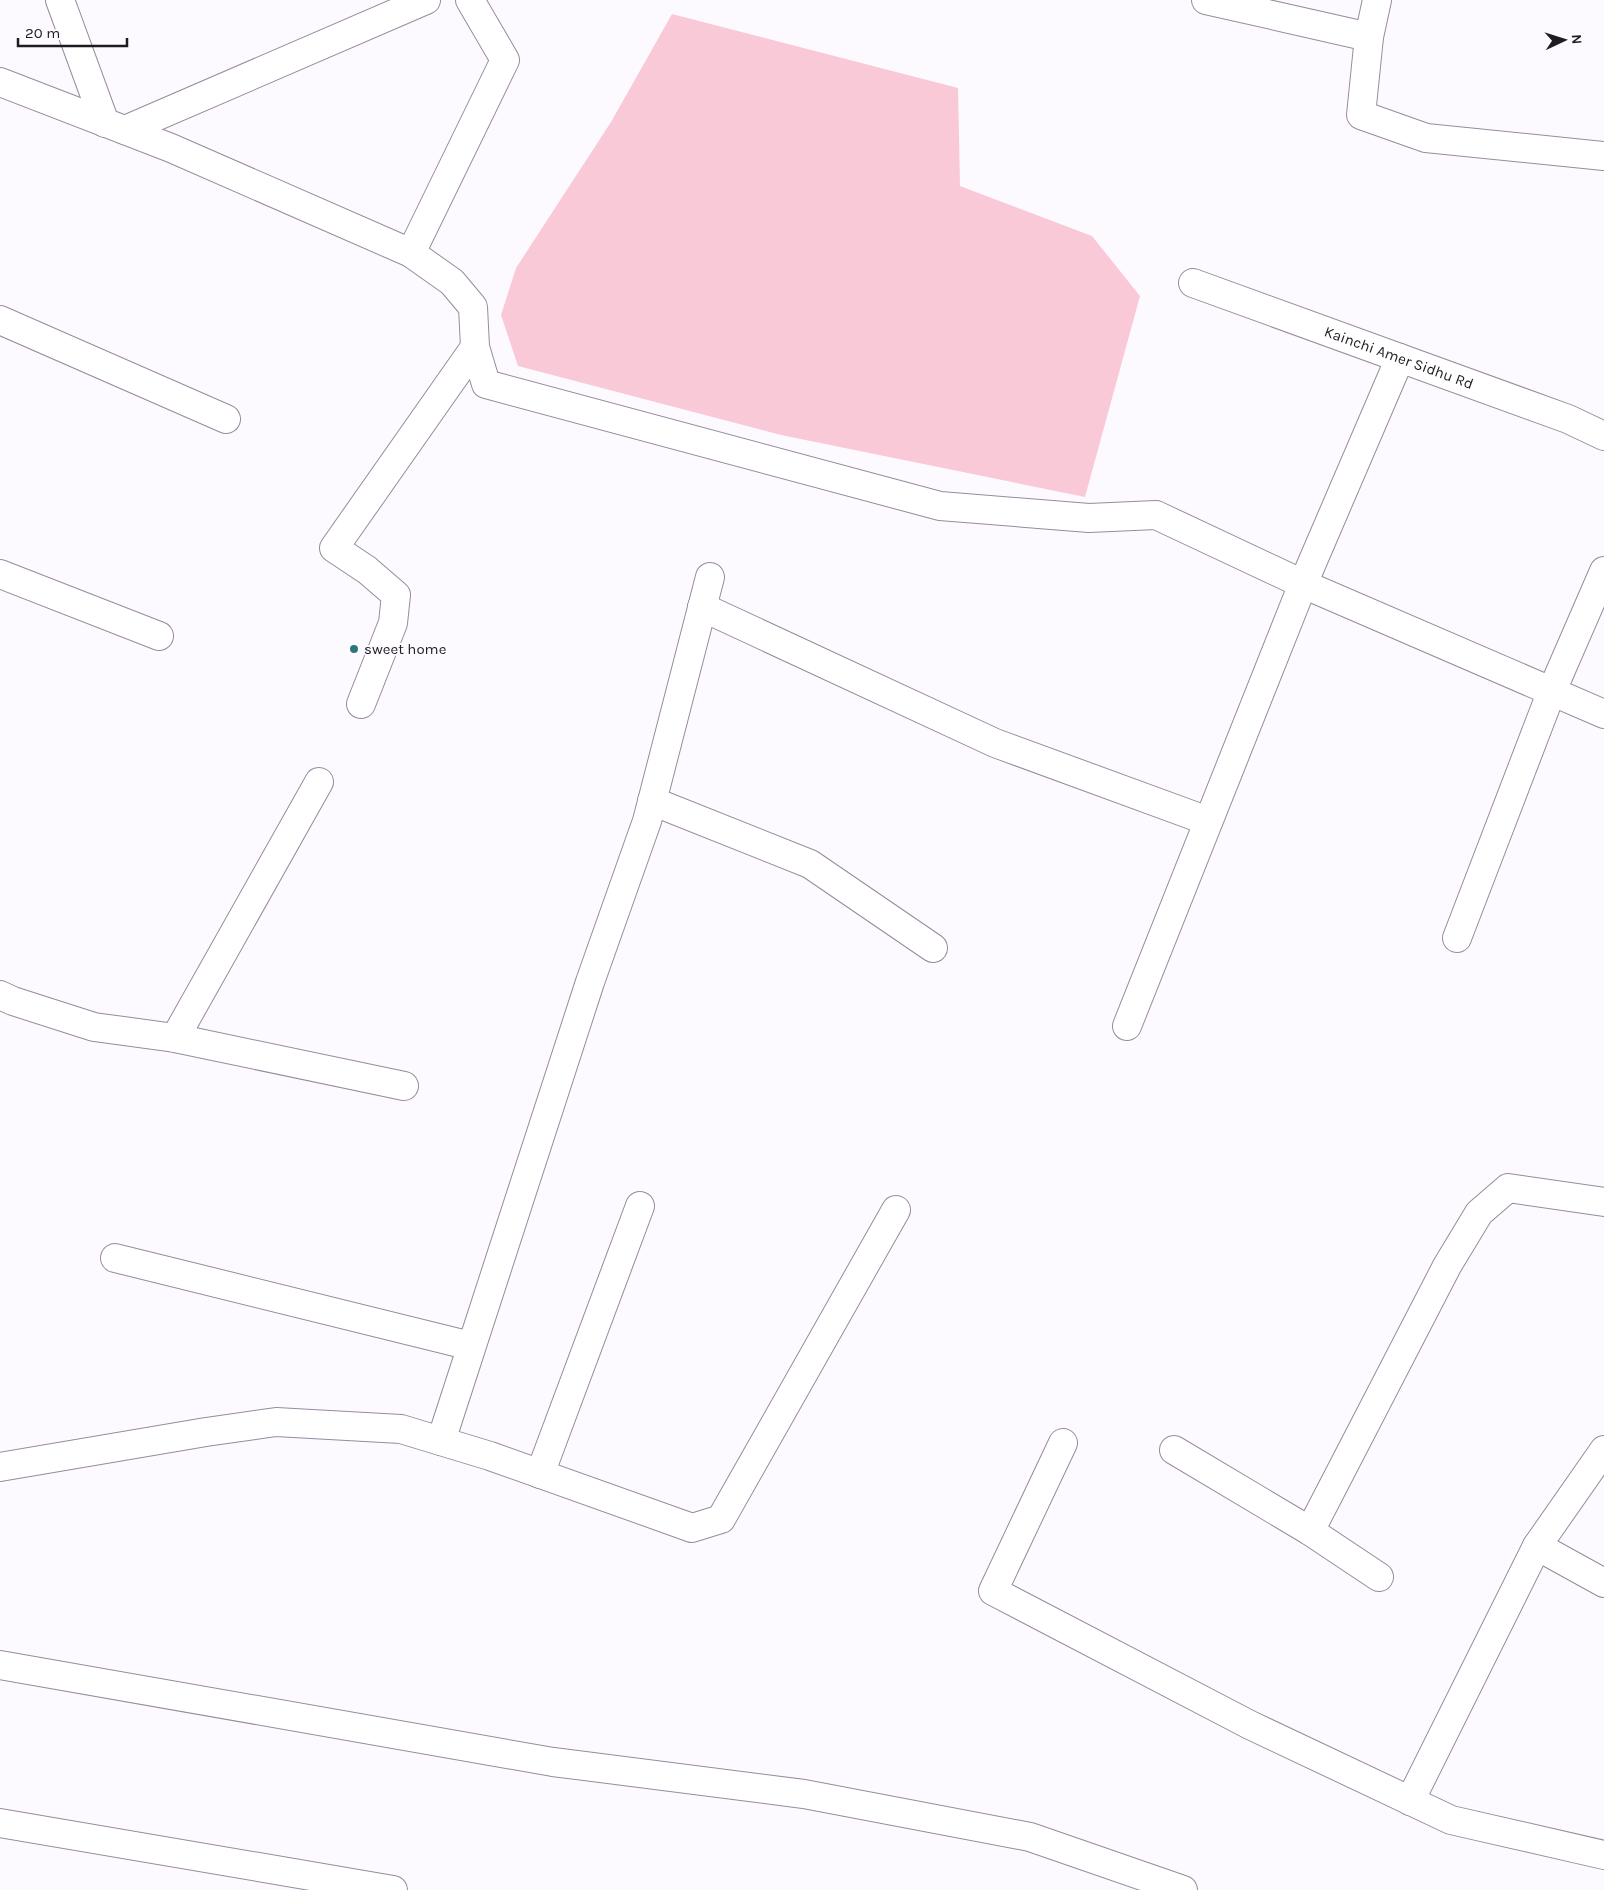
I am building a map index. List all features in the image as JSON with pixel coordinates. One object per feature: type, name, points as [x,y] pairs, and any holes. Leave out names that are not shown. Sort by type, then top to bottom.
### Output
[{"type":"street","points":[[60,0],[115,127]]},
{"type":"street","points":[[115,127],[426,0]]},
{"type":"street","points":[[410,253],[505,60],[470,0]]},
{"type":"street","points":[[1206,0],[1369,37]]},
{"type":"street","points":[[1377,0],[1369,37],[1361,115],[1426,138],[1604,156]]},
{"type":"street","points":[[0,82],[171,148],[410,253],[452,282],[473,307],[476,347],[486,384],[940,506],[1089,518],[1156,515],[1303,584],[1604,714]]},
{"type":"street","name":"Kainchi Amer Sidhu Rd","points":[[1193,283],[1568,419],[1604,436]]},
{"type":"street","points":[[0,320],[226,419]]},
{"type":"street","points":[[361,704],[393,623],[396,595],[367,570],[334,548],[476,347]]},
{"type":"street","points":[[1127,1026],[1303,584],[1400,358]]},
{"type":"street","points":[[1457,938],[1551,692],[1604,571]]},
{"type":"street","points":[[0,574],[159,636]]},
{"type":"street","points":[[441,1441],[587,992],[647,821],[710,577]]},
{"type":"street","points":[[702,608],[995,743],[1208,821]]},
{"type":"street","points":[[175,1038],[319,782]]},
{"type":"street","points":[[652,801],[810,864],[933,948]]},
{"type":"street","points":[[0,995],[94,1027],[175,1038],[404,1086]]},
{"type":"street","points":[[1310,1531],[1447,1266],[1479,1213],[1508,1188],[1604,1202]]},
{"type":"street","points":[[540,1474],[640,1206]]},
{"type":"street","points":[[0,1467],[276,1422],[401,1429],[540,1474],[692,1528],[721,1519],[896,1210]]},
{"type":"street","points":[[116,1258],[471,1346]]},
{"type":"street","points":[[1063,1443],[993,1591],[1250,1725],[1451,1820],[1604,1855]]},
{"type":"street","points":[[1174,1450],[1310,1531],[1379,1577]]},
{"type":"street","points":[[1410,1801],[1537,1546],[1604,1450]]},
{"type":"street","points":[[1537,1546],[1604,1583]]},
{"type":"street","points":[[0,1665],[553,1762],[814,1796],[1030,1837],[1183,1890]]},
{"type":"street","points":[[0,1823],[393,1890]]},
{"type":"shaded area","points":[[672,14],[958,88],[960,186],[1092,236],[1140,296],[1085,497],[781,435],[518,366],[501,315],[516,268],[611,122]]},
{"type":"place","name":"sweet home","points":[[354,649]]}]
